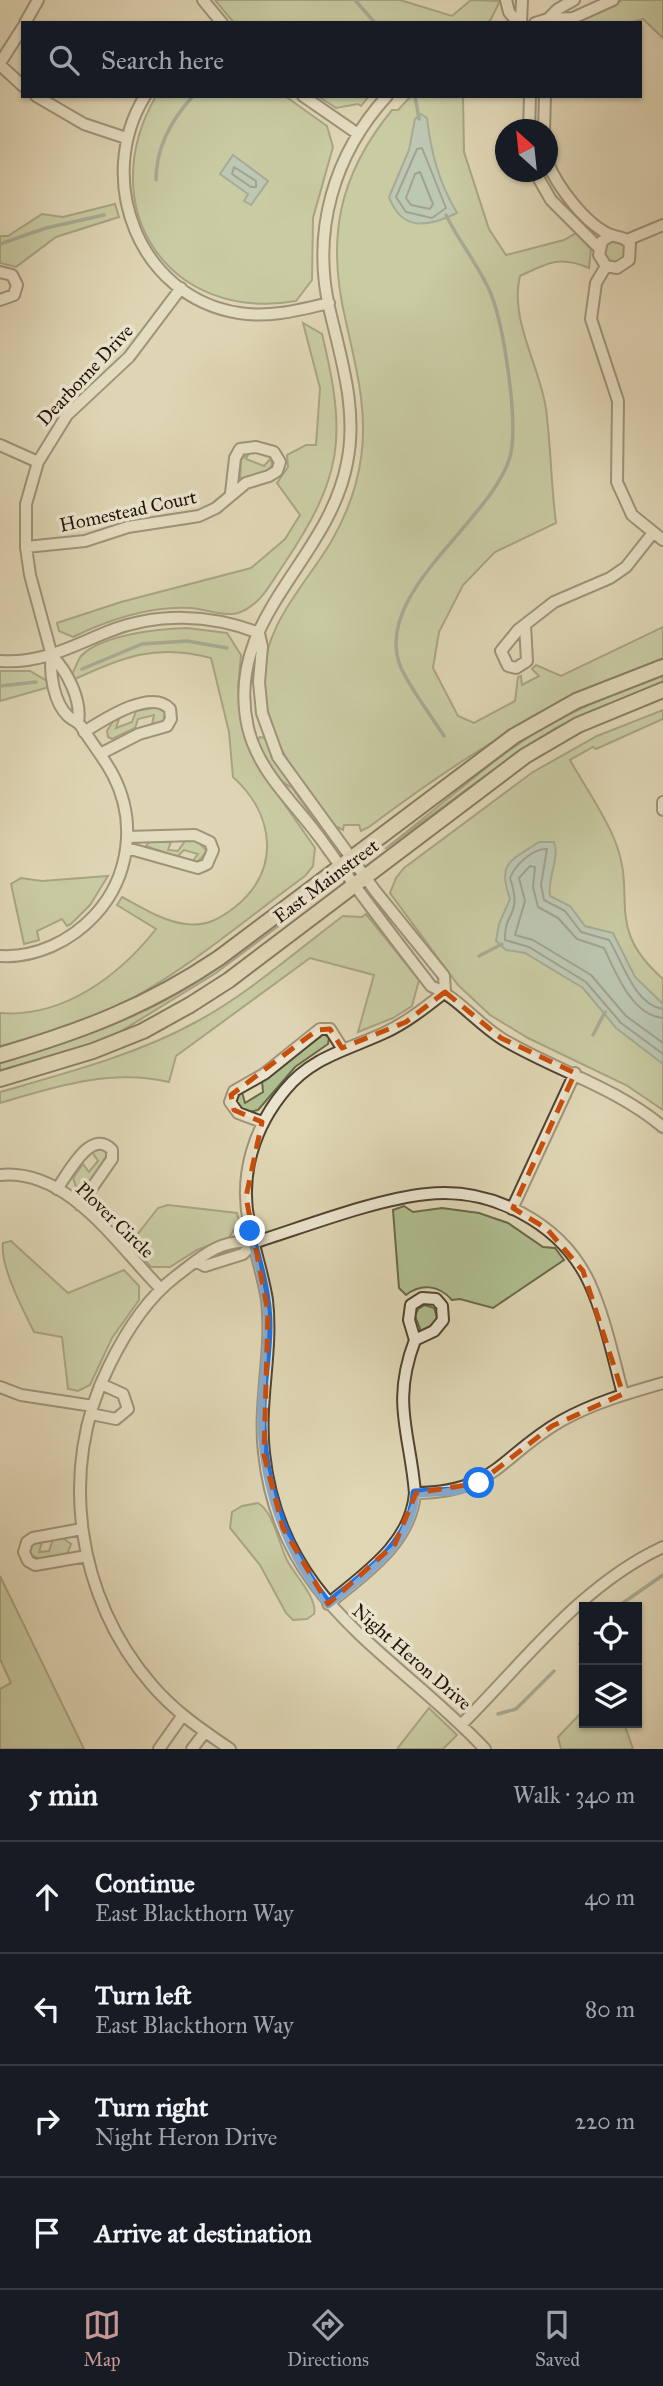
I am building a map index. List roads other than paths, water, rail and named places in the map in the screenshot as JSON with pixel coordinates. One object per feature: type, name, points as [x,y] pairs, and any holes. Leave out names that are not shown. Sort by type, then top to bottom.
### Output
[{"type":"main road","name":"East Mainstreet","points":[[0,1055],[94,1026],[158,996],[219,958],[529,727],[591,695],[663,667]]},
{"type":"main road","name":"East Mainstreet","points":[[0,1079],[80,1056],[159,1023],[213,991],[481,787],[541,746],[610,711],[663,690]]},
{"type":"street","points":[[26,21],[38,0]]},
{"type":"street","points":[[203,0],[220,21]]},
{"type":"street","points":[[506,0],[509,12],[518,21]]},
{"type":"street","points":[[520,21],[522,0]]},
{"type":"street","points":[[548,19],[558,9],[574,0]]},
{"type":"street","points":[[542,21],[573,18],[613,0]]},
{"type":"street","points":[[21,30],[0,64],[21,84]]},
{"type":"street","points":[[39,98],[84,124],[126,138]]},
{"type":"street","points":[[144,98],[126,138],[122,184],[130,221],[152,261],[181,288],[218,308],[247,314],[277,314],[329,303]]},
{"type":"street","points":[[306,98],[358,134]]},
{"type":"street","points":[[359,880],[340,866],[267,772],[252,740],[245,711],[244,681],[248,652],[277,596],[326,524],[342,487],[348,462],[351,418],[323,258],[328,209],[340,170],[358,134],[385,98]]},
{"type":"street","points":[[529,119],[530,98]]},
{"type":"street","points":[[544,119],[545,98]]},
{"type":"street","points":[[558,180],[568,197],[612,235],[627,240],[663,225]]},
{"type":"street","points":[[541,182],[557,207],[599,248]]},
{"type":"street","points":[[557,207],[568,197]]},
{"type":"street","points":[[612,235],[602,241],[599,248],[600,259],[606,266],[622,267],[629,260],[632,249],[627,240]]},
{"type":"street","points":[[606,266],[596,283],[592,319],[618,401],[617,482],[626,507],[652,534],[663,540]]},
{"type":"street","points":[[0,272],[12,275],[17,285],[14,295],[0,300]]},
{"type":"street","name":"Dearborne Drive","points":[[81,727],[80,709],[63,666],[52,656],[30,575],[26,547],[26,504],[38,462],[67,415],[129,356],[181,288]]},
{"type":"street","points":[[0,445],[38,462]]},
{"type":"street","name":"Homestead Court","points":[[26,547],[85,541],[128,527],[190,519],[216,508],[246,483],[269,477],[277,471],[279,462],[274,452],[256,446],[240,449],[235,458],[232,494]]},
{"type":"street","points":[[525,625],[563,596],[610,578],[626,567],[652,534]]},
{"type":"street","points":[[0,661],[29,661],[52,656],[120,627],[155,620],[216,620],[259,633]]},
{"type":"street","points":[[259,633],[262,647],[261,702],[273,748],[352,857],[359,880],[431,986],[445,992],[501,1038],[622,1097],[663,1127]]},
{"type":"street","points":[[0,956],[25,955],[46,949],[81,929],[114,889],[127,842],[124,800],[112,772],[81,727],[143,704],[158,702],[170,709],[171,719],[167,726],[139,734],[100,754]]},
{"type":"street","points":[[663,802],[663,810]]},
{"type":"street","points":[[195,835],[210,842],[213,850],[207,864],[198,868],[127,842],[195,835]]},
{"type":"street","name":"Night Heron Drive","points":[[445,992],[406,1022],[342,1048],[316,1062],[294,1079],[262,1122],[251,1154],[246,1208],[268,1312],[262,1404],[266,1470],[289,1541],[311,1581],[354,1632],[462,1724],[485,1749]]},
{"type":"street","points":[[262,1122],[234,1111],[230,1102],[234,1091],[273,1067],[320,1028],[330,1029],[342,1048]]},
{"type":"street","points":[[512,1209],[575,1073]]},
{"type":"street","points":[[57,1189],[88,1148],[97,1142],[105,1143],[112,1150],[112,1159],[80,1205]]},
{"type":"street","name":"Plover Circle","points":[[0,1175],[30,1176],[57,1189],[80,1205],[161,1289]]},
{"type":"street","points":[[230,1749],[183,1715],[152,1686],[123,1644],[105,1612],[87,1556],[82,1529],[81,1466],[92,1410],[101,1384],[136,1319],[161,1289],[197,1262],[205,1266],[243,1254],[253,1243],[419,1195],[466,1195],[512,1209],[547,1229],[583,1271],[598,1304],[623,1394]]},
{"type":"street","points":[[328,1604],[395,1544],[410,1519],[415,1493],[401,1400],[404,1373],[415,1340]]},
{"type":"street","points":[[415,1493],[455,1491],[479,1483],[552,1426],[623,1394],[663,1383]]},
{"type":"street","points":[[0,1387],[21,1395],[92,1410],[116,1419],[128,1409],[123,1394],[101,1384]]},
{"type":"street","points":[[82,1529],[33,1538],[27,1542],[24,1552],[28,1561],[35,1565],[87,1556]]},
{"type":"street","points":[[462,1724],[595,1590],[631,1564],[663,1547]]},
{"type":"street","points":[[159,1749],[183,1715]]},
{"type":"street","points":[[192,1749],[205,1732]]},
{"type":"water","points":[[421,114],[427,118],[437,167],[457,213],[426,223],[409,221],[401,216],[389,197],[409,150],[415,119]]},
{"type":"water","points":[[233,155],[268,181],[251,205],[244,201],[248,194],[220,174]]},
{"type":"water","points":[[539,842],[554,842],[555,862],[550,896],[570,906],[585,926],[613,933],[635,977],[663,1004],[663,1064],[616,1028],[583,988],[525,953],[506,950],[496,941],[499,924],[510,899],[506,887],[506,870],[514,859]]},
{"type":"waterway","points":[[355,0],[373,21]]},
{"type":"waterway","points":[[156,180],[159,156],[166,135],[191,98]]},
{"type":"waterway","points":[[415,98],[419,119]]},
{"type":"waterway","points":[[0,244],[46,228],[104,215]]},
{"type":"waterway","points":[[444,736],[401,668],[396,640],[402,613],[417,586],[499,482],[510,457],[513,422],[509,376],[496,309],[486,284],[446,215]]},
{"type":"waterway","points":[[82,669],[142,644],[187,641],[227,648]]},
{"type":"waterway","points":[[0,686],[36,682]]},
{"type":"waterway","points":[[479,956],[502,944]]},
{"type":"waterway","points":[[593,1035],[605,1012]]},
{"type":"waterway","points":[[624,1602],[663,1575]]},
{"type":"waterway","points":[[498,1714],[516,1709],[554,1671]]}]
